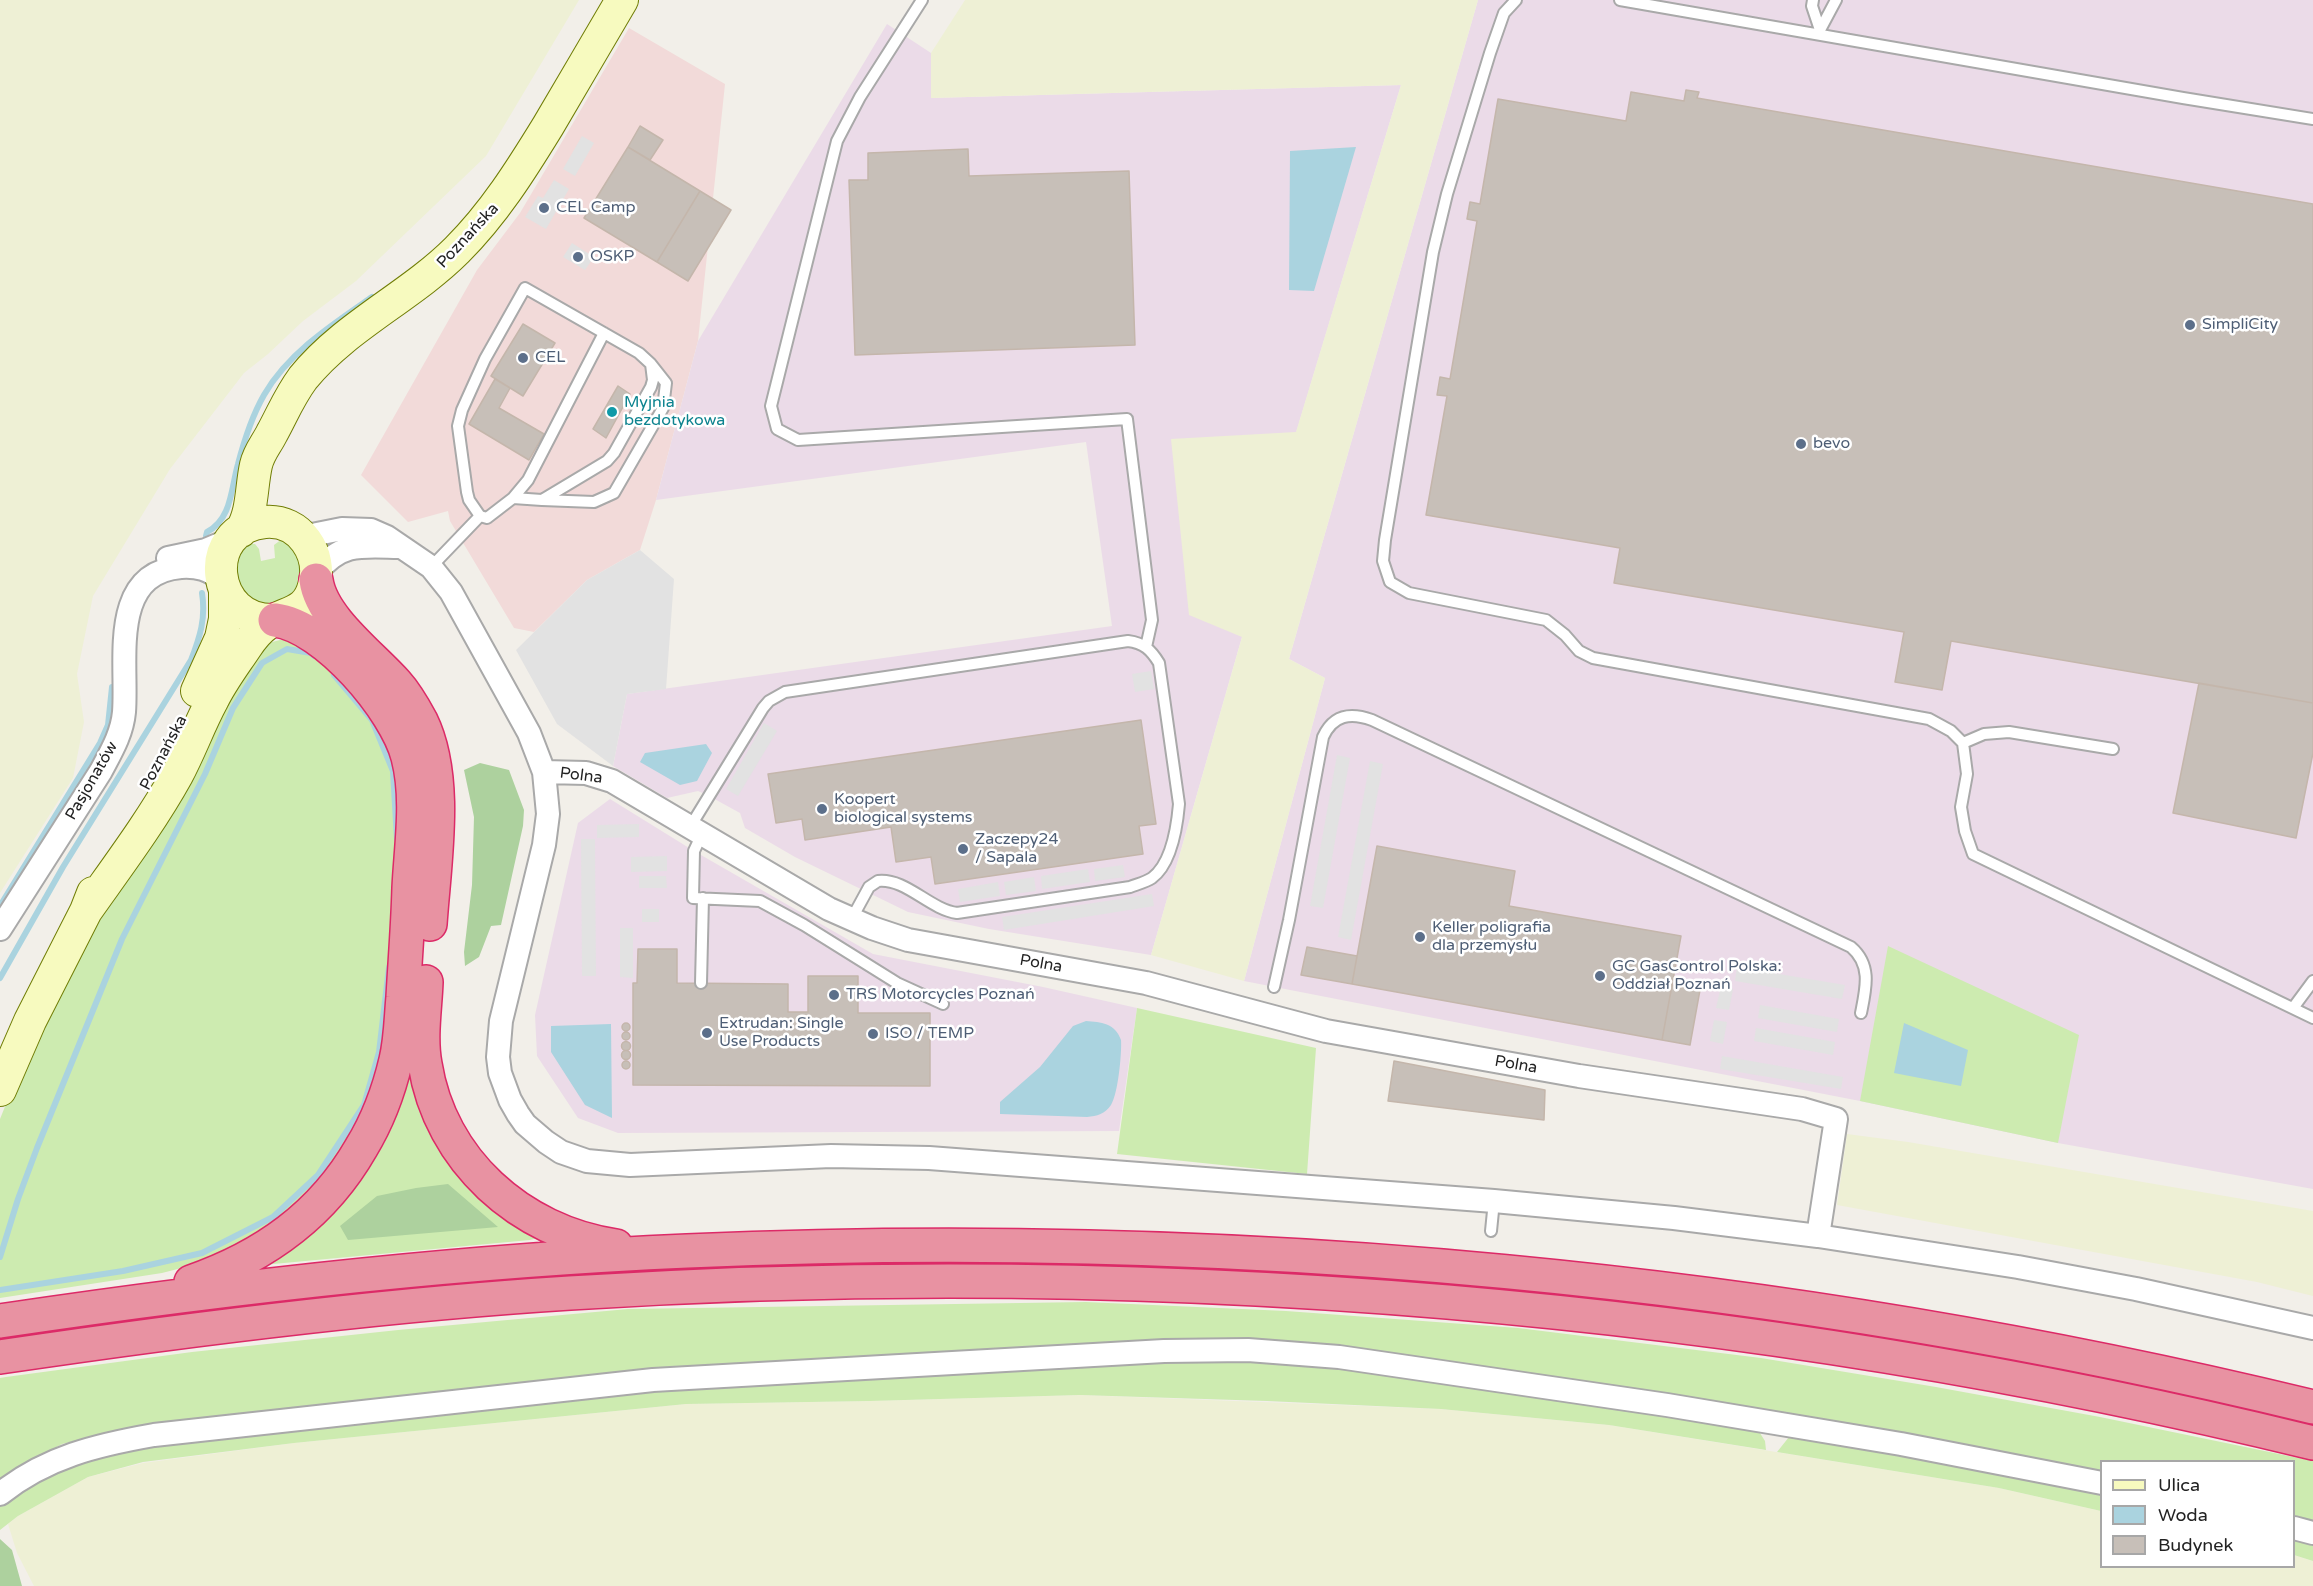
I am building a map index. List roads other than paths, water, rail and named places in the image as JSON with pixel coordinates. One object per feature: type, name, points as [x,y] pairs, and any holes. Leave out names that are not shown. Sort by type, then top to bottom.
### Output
[{"type":"highway","points":[[316,576],[320,595],[334,617],[406,697],[422,723],[433,761],[437,816],[423,1045],[425,1065],[434,1102],[448,1134],[485,1182],[521,1210],[542,1222],[562,1232],[598,1244],[680,1251]]},
{"type":"highway","points":[[118,1304],[232,1267],[266,1248],[300,1222],[329,1193],[362,1146],[378,1114],[396,1063],[407,941],[413,810],[408,757],[398,730],[381,704],[346,664],[316,637],[297,625],[274,620]]},
{"type":"highway","points":[[0,1321],[253,1287],[443,1268],[680,1251],[880,1246],[1098,1247],[1309,1257],[1499,1272],[1709,1295],[1913,1326],[2121,1364],[2313,1407]]},
{"type":"highway","points":[[0,1357],[196,1329],[359,1311],[568,1293],[893,1281],[1048,1281],[1198,1286],[1466,1304],[1696,1329],[2006,1377],[2313,1443]]},
{"type":"street","name":"Poznańska","points":[[236,535],[249,515],[252,486],[260,452],[272,434],[291,395],[318,362],[353,332],[435,271],[490,214],[517,177],[622,0]]},
{"type":"street","name":"Poznańska","points":[[272,434],[269,478],[272,498],[277,509],[297,532]]},
{"type":"street","points":[[316,576],[312,549],[297,532],[279,524],[265,522],[236,535],[226,547],[220,563],[223,586],[233,603],[244,612],[258,618],[274,620],[299,609],[311,595],[316,576],[332,555],[344,549],[367,546],[403,547]]},
{"type":"street","name":"Polna","points":[[297,532],[312,535],[342,529],[377,532],[431,567],[451,592],[520,716],[544,772],[586,773],[612,781],[809,898],[851,920],[908,940],[1155,985],[1267,1017],[1326,1031],[1579,1076],[1802,1109],[1836,1119],[1818,1236]]},
{"type":"street","name":"Pasjonatów","points":[[0,929],[101,771],[116,743],[124,712],[124,658],[128,612],[132,601],[144,584],[147,572],[163,560],[206,550],[236,535]]},
{"type":"street","name":"Pasjonatów","points":[[144,584],[167,569],[184,567],[211,571],[223,586]]},
{"type":"street","name":"Poznańska","points":[[0,1090],[30,1021],[86,911],[108,856],[185,715],[217,650],[225,619],[223,586]]},
{"type":"street","name":"Poznańska","points":[[86,911],[171,785],[218,688],[255,633],[274,620]]},
{"type":"street","points":[[544,772],[548,800],[547,830],[501,1022],[498,1057],[500,1073],[510,1100],[525,1124],[546,1142],[574,1157],[600,1163],[630,1165],[831,1156],[929,1158],[1494,1201],[1674,1218],[1932,1253],[2112,1284],[2313,1328]]},
{"type":"street","points":[[0,1494],[21,1478],[70,1453],[154,1436],[653,1380],[1205,1350],[1258,1350],[1339,1357],[1536,1386],[1777,1422],[2100,1483]]},
{"type":"street","points":[[2295,1528],[2313,1533]]},
{"type":"lane","points":[[922,0],[860,97],[837,141],[771,406],[777,429],[798,440],[1127,419],[1152,620],[1146,646]]},
{"type":"lane","points":[[1516,0],[1504,13],[1490,53],[1447,194],[1432,252],[1385,540],[1383,561],[1390,582],[1409,593],[1546,620],[1566,635],[1579,651],[1593,658],[1929,719],[1951,731],[1963,743],[1967,774],[1961,807],[1965,831],[1973,854],[2313,1018]]},
{"type":"lane","points":[[1620,0],[2149,93],[2313,119]]},
{"type":"lane","points":[[1813,0],[1812,6],[1820,30],[1836,0]]},
{"type":"lane","points":[[513,498],[594,502],[614,493],[663,408],[666,383],[646,358],[604,333],[525,288],[485,360],[462,410],[458,426],[466,492],[469,501],[480,516],[487,518],[513,498],[528,480],[604,333]]},
{"type":"lane","points":[[542,500],[600,466],[614,453],[651,387],[653,380],[651,364]]},
{"type":"lane","points":[[431,567],[480,516]]},
{"type":"lane","points":[[851,920],[869,887],[878,881],[892,883],[939,908],[957,913],[1130,887],[1151,878],[1165,863],[1176,828],[1179,804],[1159,663],[1146,646],[1128,641],[785,692],[769,701],[763,708],[696,831],[693,898],[753,899],[769,905],[897,982],[943,1004]]},
{"type":"lane","points":[[1274,987],[1289,920],[1323,737],[1333,722],[1340,717],[1354,715],[1372,720],[1851,947],[1863,959],[1865,967],[1866,985],[1861,1013]]},
{"type":"lane","points":[[1963,743],[1984,734],[2009,732],[2113,749]]},
{"type":"lane","points":[[701,983],[703,898]]},
{"type":"lane","points":[[2293,1008],[2313,981]]},
{"type":"lane","points":[[1491,1231],[1494,1201]]},
{"type":"water","points":[[1356,147],[1314,291],[1289,290],[1290,151]]},
{"type":"water","points":[[706,744],[712,753],[697,781],[680,785],[640,762],[645,753]]},
{"type":"water","points":[[1086,1021],[1111,1027],[1121,1040],[1118,1083],[1109,1108],[1100,1114],[1087,1117],[1000,1114],[1000,1102],[1040,1067],[1073,1026]]},
{"type":"water","points":[[1904,1023],[1968,1050],[1961,1086],[1894,1073]]},
{"type":"water","points":[[611,1024],[612,1118],[585,1105],[551,1052],[551,1026]]},
{"type":"waterway","points":[[206,536],[226,511],[249,429],[264,395],[274,380],[312,340],[372,297]]},
{"type":"waterway","points":[[0,978],[63,867],[191,660],[201,627],[202,593]]},
{"type":"waterway","points":[[0,1257],[37,1148],[122,939],[205,774],[233,708],[262,663],[287,649],[311,653],[314,656]]},
{"type":"waterway","points":[[334,675],[372,720],[393,771],[397,839]]},
{"type":"waterway","points":[[0,906],[100,743],[108,725],[112,687]]},
{"type":"waterway","points":[[0,1290],[123,1271],[202,1253],[273,1217],[318,1175],[364,1105],[379,1052],[389,967]]},
{"type":"place","name":"CEL Camp","points":[[544,208]]},
{"type":"place","name":"OSKP","points":[[578,257]]},
{"type":"place","name":"SimpliCity","points":[[2190,325]]},
{"type":"place","name":"CEL","points":[[523,358]]},
{"type":"place","name":"Myjnia bezdotykowa","points":[[612,412]]},
{"type":"place","name":"bevo","points":[[1801,444]]},
{"type":"place","name":"Koopert biological systems","points":[[822,809]]},
{"type":"place","name":"Zaczepy24 / Sapala","points":[[963,849]]},
{"type":"place","name":"Keller poligrafia dla przemysłu","points":[[1420,937]]},
{"type":"place","name":"GC GasControl Polska: Oddział Poznań","points":[[1600,976]]},
{"type":"place","name":"TRS Motorcycles Poznań","points":[[834,995]]},
{"type":"place","name":"Extrudan: Single Use Products","points":[[707,1033]]},
{"type":"place","name":"ISO / TEMP","points":[[873,1034]]}]
